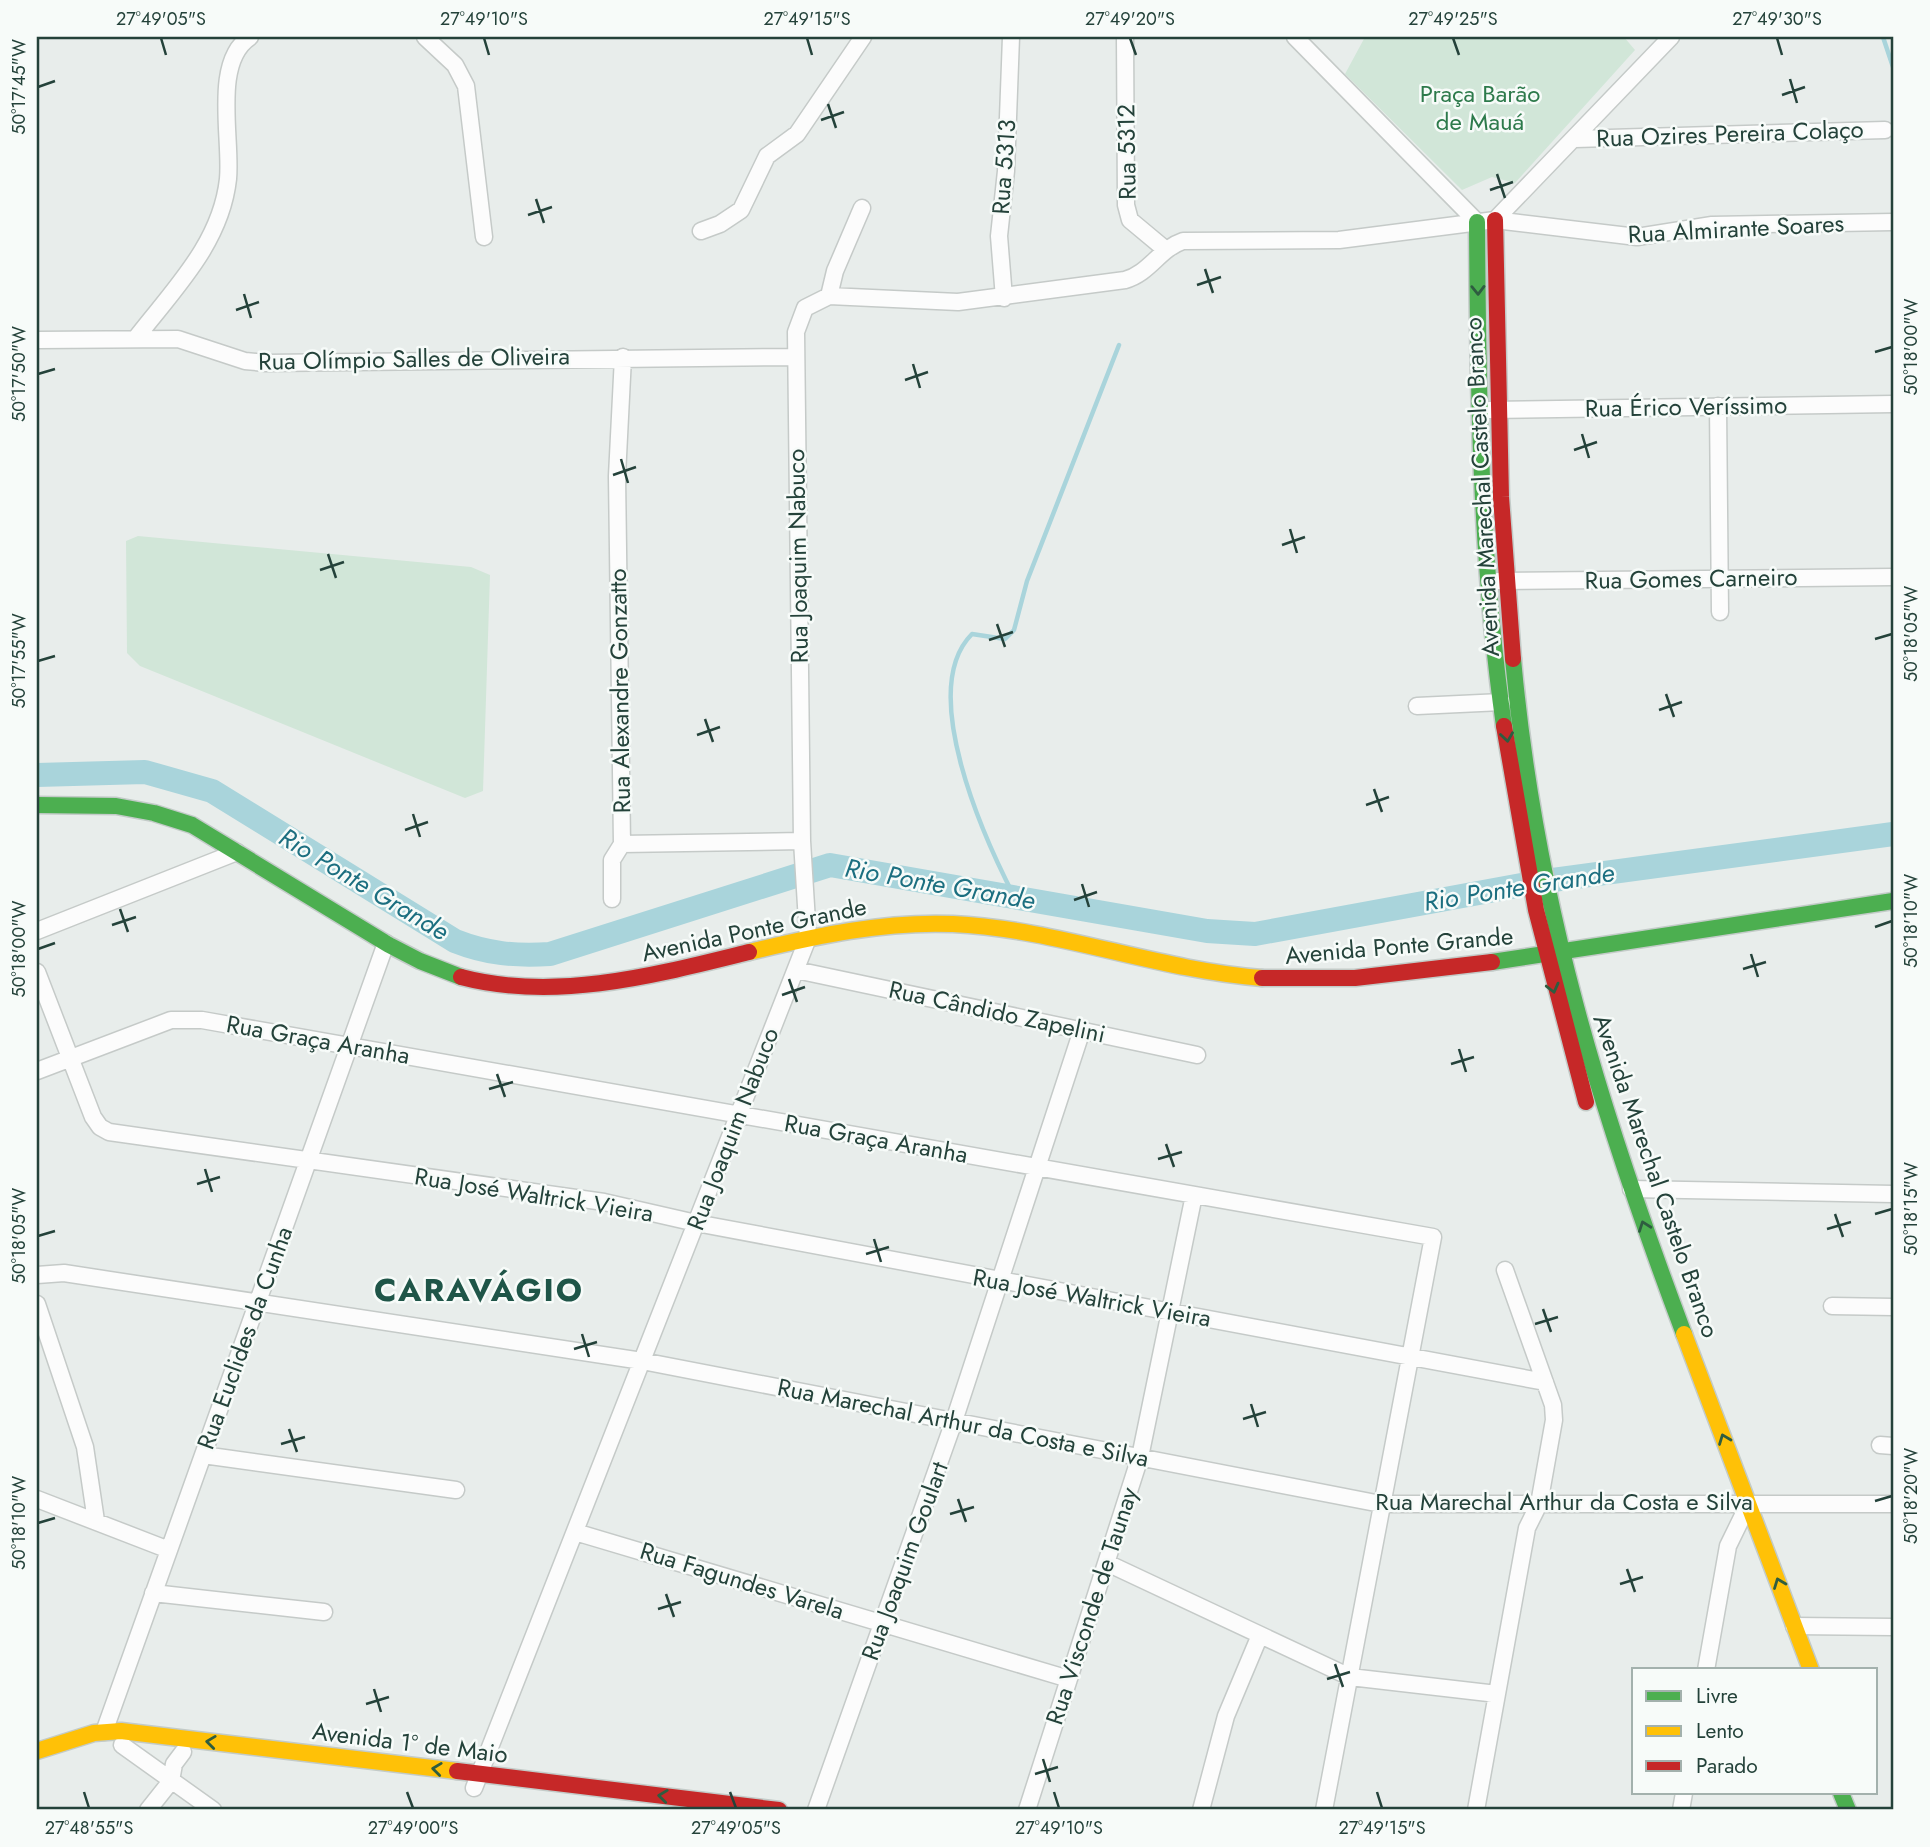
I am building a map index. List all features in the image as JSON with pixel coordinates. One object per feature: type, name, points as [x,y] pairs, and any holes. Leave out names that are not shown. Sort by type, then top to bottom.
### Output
[{"type":"street","points":[[136,338],[207,244],[219,222],[229,174],[229,74],[233,55],[250,37]]},
{"type":"street","points":[[425,37],[455,65],[466,86],[484,237]]},
{"type":"street","points":[[701,232],[720,224],[741,209],[767,156],[797,134],[863,37]]},
{"type":"street","name":"Rua 5313","points":[[1004,298],[999,236],[1006,171],[1011,37]]},
{"type":"street","name":"Rua 5312","points":[[1125,37],[1126,205],[1130,220],[1166,250]]},
{"type":"street","points":[[1295,37],[1477,222]]},
{"type":"street","points":[[1495,220],[1671,37]]},
{"type":"street","name":"Rua Ozires Pereira Colaço","points":[[1575,139],[1885,130]]},
{"type":"street","points":[[862,208],[843,249],[829,296],[958,302],[1004,298],[1137,276],[1148,270],[1166,250]]},
{"type":"street","name":"Rua Almirante Soares","points":[[1166,250],[1182,241],[1348,239],[1495,220],[1637,237],[1712,225],[1893,222]]},
{"type":"street","name":"Avenida Marechal Castelo Branco","points":[[1495,220],[1497,410],[1505,581],[1535,867]]},
{"type":"street","name":"Avenida Marechal Castelo Branco","points":[[1477,222],[1480,410],[1488,581],[1502,702],[1575,1067],[1612,1182],[1794,1668]]},
{"type":"street","name":"Rua Joaquim Nabuco","points":[[477,1781],[808,938],[802,841],[795,357],[798,320],[805,308],[829,296]]},
{"type":"street","name":"Rua Olímpio Salles de Oliveira","points":[[37,340],[178,339],[234,358],[266,363],[795,357]]},
{"type":"street","name":"Rua Alexandre Gonzatto","points":[[623,357],[617,476],[622,844],[802,841]]},
{"type":"street","name":"Rua Érico Veríssimo","points":[[1480,410],[1893,404]]},
{"type":"street","points":[[1718,406],[1720,612]]},
{"type":"street","name":"Rua Gomes Carneiro","points":[[1488,581],[1893,577]]},
{"type":"street","points":[[1417,706],[1502,702]]},
{"type":"street","name":"Avenida Ponte Grande","points":[[37,805],[91,803],[131,806],[192,825],[386,943],[428,965],[466,978],[512,986],[556,987],[610,983],[808,938],[903,924],[961,923],[1046,936],[1201,972],[1289,980],[1339,979],[1553,955],[1893,901]]},
{"type":"street","points":[[612,899],[612,860],[622,844]]},
{"type":"street","points":[[37,931],[237,852]]},
{"type":"street","name":"Rua Euclides da Cunha","points":[[104,1732],[386,943]]},
{"type":"street","name":"Avenida Marechal Castelo Branco","points":[[1553,955],[1631,1189],[1810,1668]]},
{"type":"street","name":"Rua Cândido Zapelini","points":[[796,970],[1198,1055]]},
{"type":"street","name":"Rua José Waltrick Vieira","points":[[37,972],[93,1117],[105,1130],[604,1202],[696,1223],[1545,1382]]},
{"type":"street","name":"Rua Graça Aranha","points":[[37,1071],[155,1025],[186,1019],[1433,1237],[1410,1357]]},
{"type":"street","name":"Rua Joaquim Goulart","points":[[816,1810],[954,1421],[1082,1031]]},
{"type":"street","points":[[1612,1182],[1631,1189],[1893,1194]]},
{"type":"street","name":"Rua Visconde de Taunay","points":[[1027,1810],[1140,1457],[1194,1195]]},
{"type":"street","points":[[1476,1810],[1527,1528],[1539,1504],[1554,1420],[1553,1405],[1504,1270]]},
{"type":"street","name":"Rua Marechal Arthur da Costa e Silva","points":[[37,1275],[64,1273],[642,1361],[1381,1504],[1893,1504]]},
{"type":"street","points":[[37,1304],[85,1447],[96,1521]]},
{"type":"street","points":[[1832,1306],[1893,1307]]},
{"type":"street","points":[[1324,1810],[1382,1516],[1381,1504],[1410,1357]]},
{"type":"street","points":[[203,1454],[457,1490]]},
{"type":"street","points":[[37,1499],[169,1550]]},
{"type":"street","points":[[1706,1668],[1728,1546],[1738,1520],[1749,1503]]},
{"type":"street","name":"Rua Fagundes Varela","points":[[575,1531],[1069,1679]]},
{"type":"street","points":[[1107,1563],[1350,1677],[1497,1694]]},
{"type":"street","points":[[153,1593],[324,1612]]},
{"type":"street","points":[[1794,1626],[1893,1628]]},
{"type":"street","points":[[1201,1810],[1226,1716],[1260,1635]]},
{"type":"street","name":"Avenida 1º de Maio","points":[[37,1751],[104,1732],[121,1731],[477,1781],[659,1810]]},
{"type":"street","points":[[104,1732],[213,1810]]},
{"type":"street","name":"Avenida 1º de Maio","points":[[37,1766],[96,1748],[122,1745],[779,1810]]},
{"type":"street","points":[[148,1810],[171,1780],[174,1764],[183,1752]]},
{"type":"green space","name":"Praça Barão de Mauá","points":[[1365,37],[1624,37],[1635,50],[1515,183],[1492,177],[1462,190],[1345,74]]},
{"type":"green space","points":[[138,536],[471,567],[490,575],[483,791],[465,798],[140,666],[127,653],[126,541]]},
{"type":"waterway","points":[[1883,37],[1893,67]]},
{"type":"waterway","points":[[1015,898],[973,804],[961,765],[953,727],[951,691],[957,659],[972,634],[1005,639],[1014,630],[1027,581],[1119,345]]},
{"type":"waterway","name":"Rio Ponte Grande","points":[[37,775],[145,772],[212,791],[455,941],[490,951],[525,955],[550,954],[830,865],[1207,931],[1255,934],[1538,882],[1893,834]]},
{"type":"traffic: fast","points":[[1477,222],[1485,537],[1504,726]]},
{"type":"traffic: fast","points":[[1513,659],[1523,748],[1537,834],[1554,919],[1575,1002],[1598,1085],[1684,1334]]},
{"type":"traffic: fast","points":[[37,805],[116,806],[154,813],[192,825],[389,945],[461,977]]},
{"type":"traffic: fast","points":[[1492,962],[1893,901]]},
{"type":"traffic: fast","points":[[1841,1794],[1848,1810]]},
{"type":"traffic: slow","points":[[749,952],[876,927],[953,924],[1031,933],[1184,967],[1262,978]]},
{"type":"traffic: slow","points":[[1684,1334],[1810,1668]]},
{"type":"traffic: slow","points":[[37,1751],[94,1733],[121,1731],[457,1771]]},
{"type":"traffic: jam","points":[[1495,220],[1501,497],[1513,659]]},
{"type":"traffic: jam","points":[[1504,726],[1536,910],[1586,1102]]},
{"type":"traffic: jam","points":[[461,977],[497,984],[569,986],[642,977],[749,952]]},
{"type":"traffic: jam","points":[[1262,978],[1355,978],[1492,962]]},
{"type":"traffic: jam","points":[[457,1771],[779,1810]]},
{"type":"district","name":"CARAVÁGIO","points":[[479,1290]]}]
